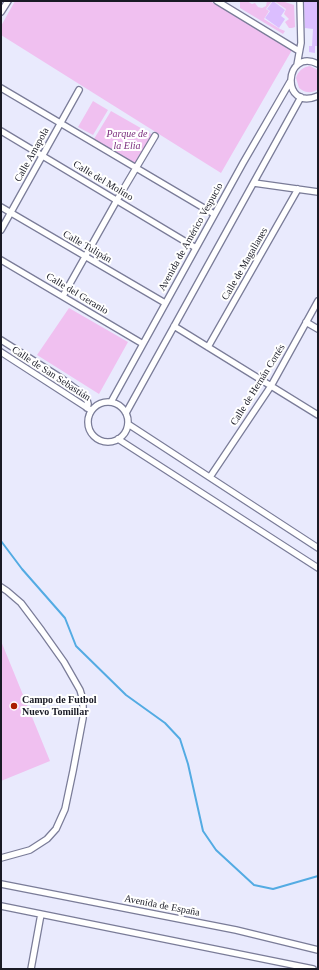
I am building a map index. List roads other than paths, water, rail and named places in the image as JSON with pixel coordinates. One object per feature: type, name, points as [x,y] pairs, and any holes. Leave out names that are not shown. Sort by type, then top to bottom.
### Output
[{"type":"street","points":[[1,12],[8,1]]},
{"type":"street","points":[[217,1],[299,51]]},
{"type":"street","name":"Avenida de Américo Vespucio","points":[[111,402],[214,214],[290,82],[293,70],[297,65],[299,51],[300,1]]},
{"type":"street","points":[[297,65],[308,61],[318,64]]},
{"type":"street","points":[[290,82],[292,88],[301,97],[307,99],[318,96]]},
{"type":"street","points":[[1,88],[214,214]]},
{"type":"street","name":"Calle Amapola","points":[[1,230],[79,90]]},
{"type":"street","points":[[126,413],[301,97]]},
{"type":"street","name":"Calle del Molino","points":[[1,131],[196,248]]},
{"type":"street","points":[[63,296],[155,136]]},
{"type":"street","points":[[254,183],[318,192]]},
{"type":"street","name":"Calle de Magallanes","points":[[208,347],[298,190]]},
{"type":"street","name":"Calle Tulipán","points":[[1,206],[165,303]]},
{"type":"street","name":"Calle del Geranio","points":[[1,260],[143,344]]},
{"type":"street","name":"Calle de Hernán Cortés","points":[[210,477],[271,386],[318,301]]},
{"type":"street","points":[[306,322],[318,329]]},
{"type":"street","points":[[174,326],[318,415]]},
{"type":"street","points":[[1,340],[61,378],[87,400],[89,409],[89,428],[95,438],[107,442],[118,439],[126,430],[128,424],[126,413],[120,406],[111,402],[100,403],[89,409]]},
{"type":"street","name":"Calle de San Sebastián","points":[[1,352],[89,409]]},
{"type":"street","points":[[128,424],[318,548]]},
{"type":"street","points":[[118,439],[318,568]]},
{"type":"street","points":[[1,587],[7,590],[21,603],[42,631],[64,662],[80,690],[83,700],[83,718],[65,809],[56,828],[47,839],[34,847],[1,858]]},
{"type":"street","name":"Avenida de España","points":[[1,884],[236,930],[318,950]]},
{"type":"street","points":[[1,906],[313,969]]},
{"type":"street","points":[[31,969],[41,914]]},
{"type":"waterway","points":[[1,541],[22,569],[65,618],[76,646],[126,695],[165,723],[180,739],[188,764],[203,831],[216,850],[254,885],[273,889],[318,876]]},
{"type":"place","name":"Campo de Futbol Nuevo Tomillar","points":[[14,706]]},
{"type":"park label","name":"Parque de la Elia","points":[[127,140]]}]
